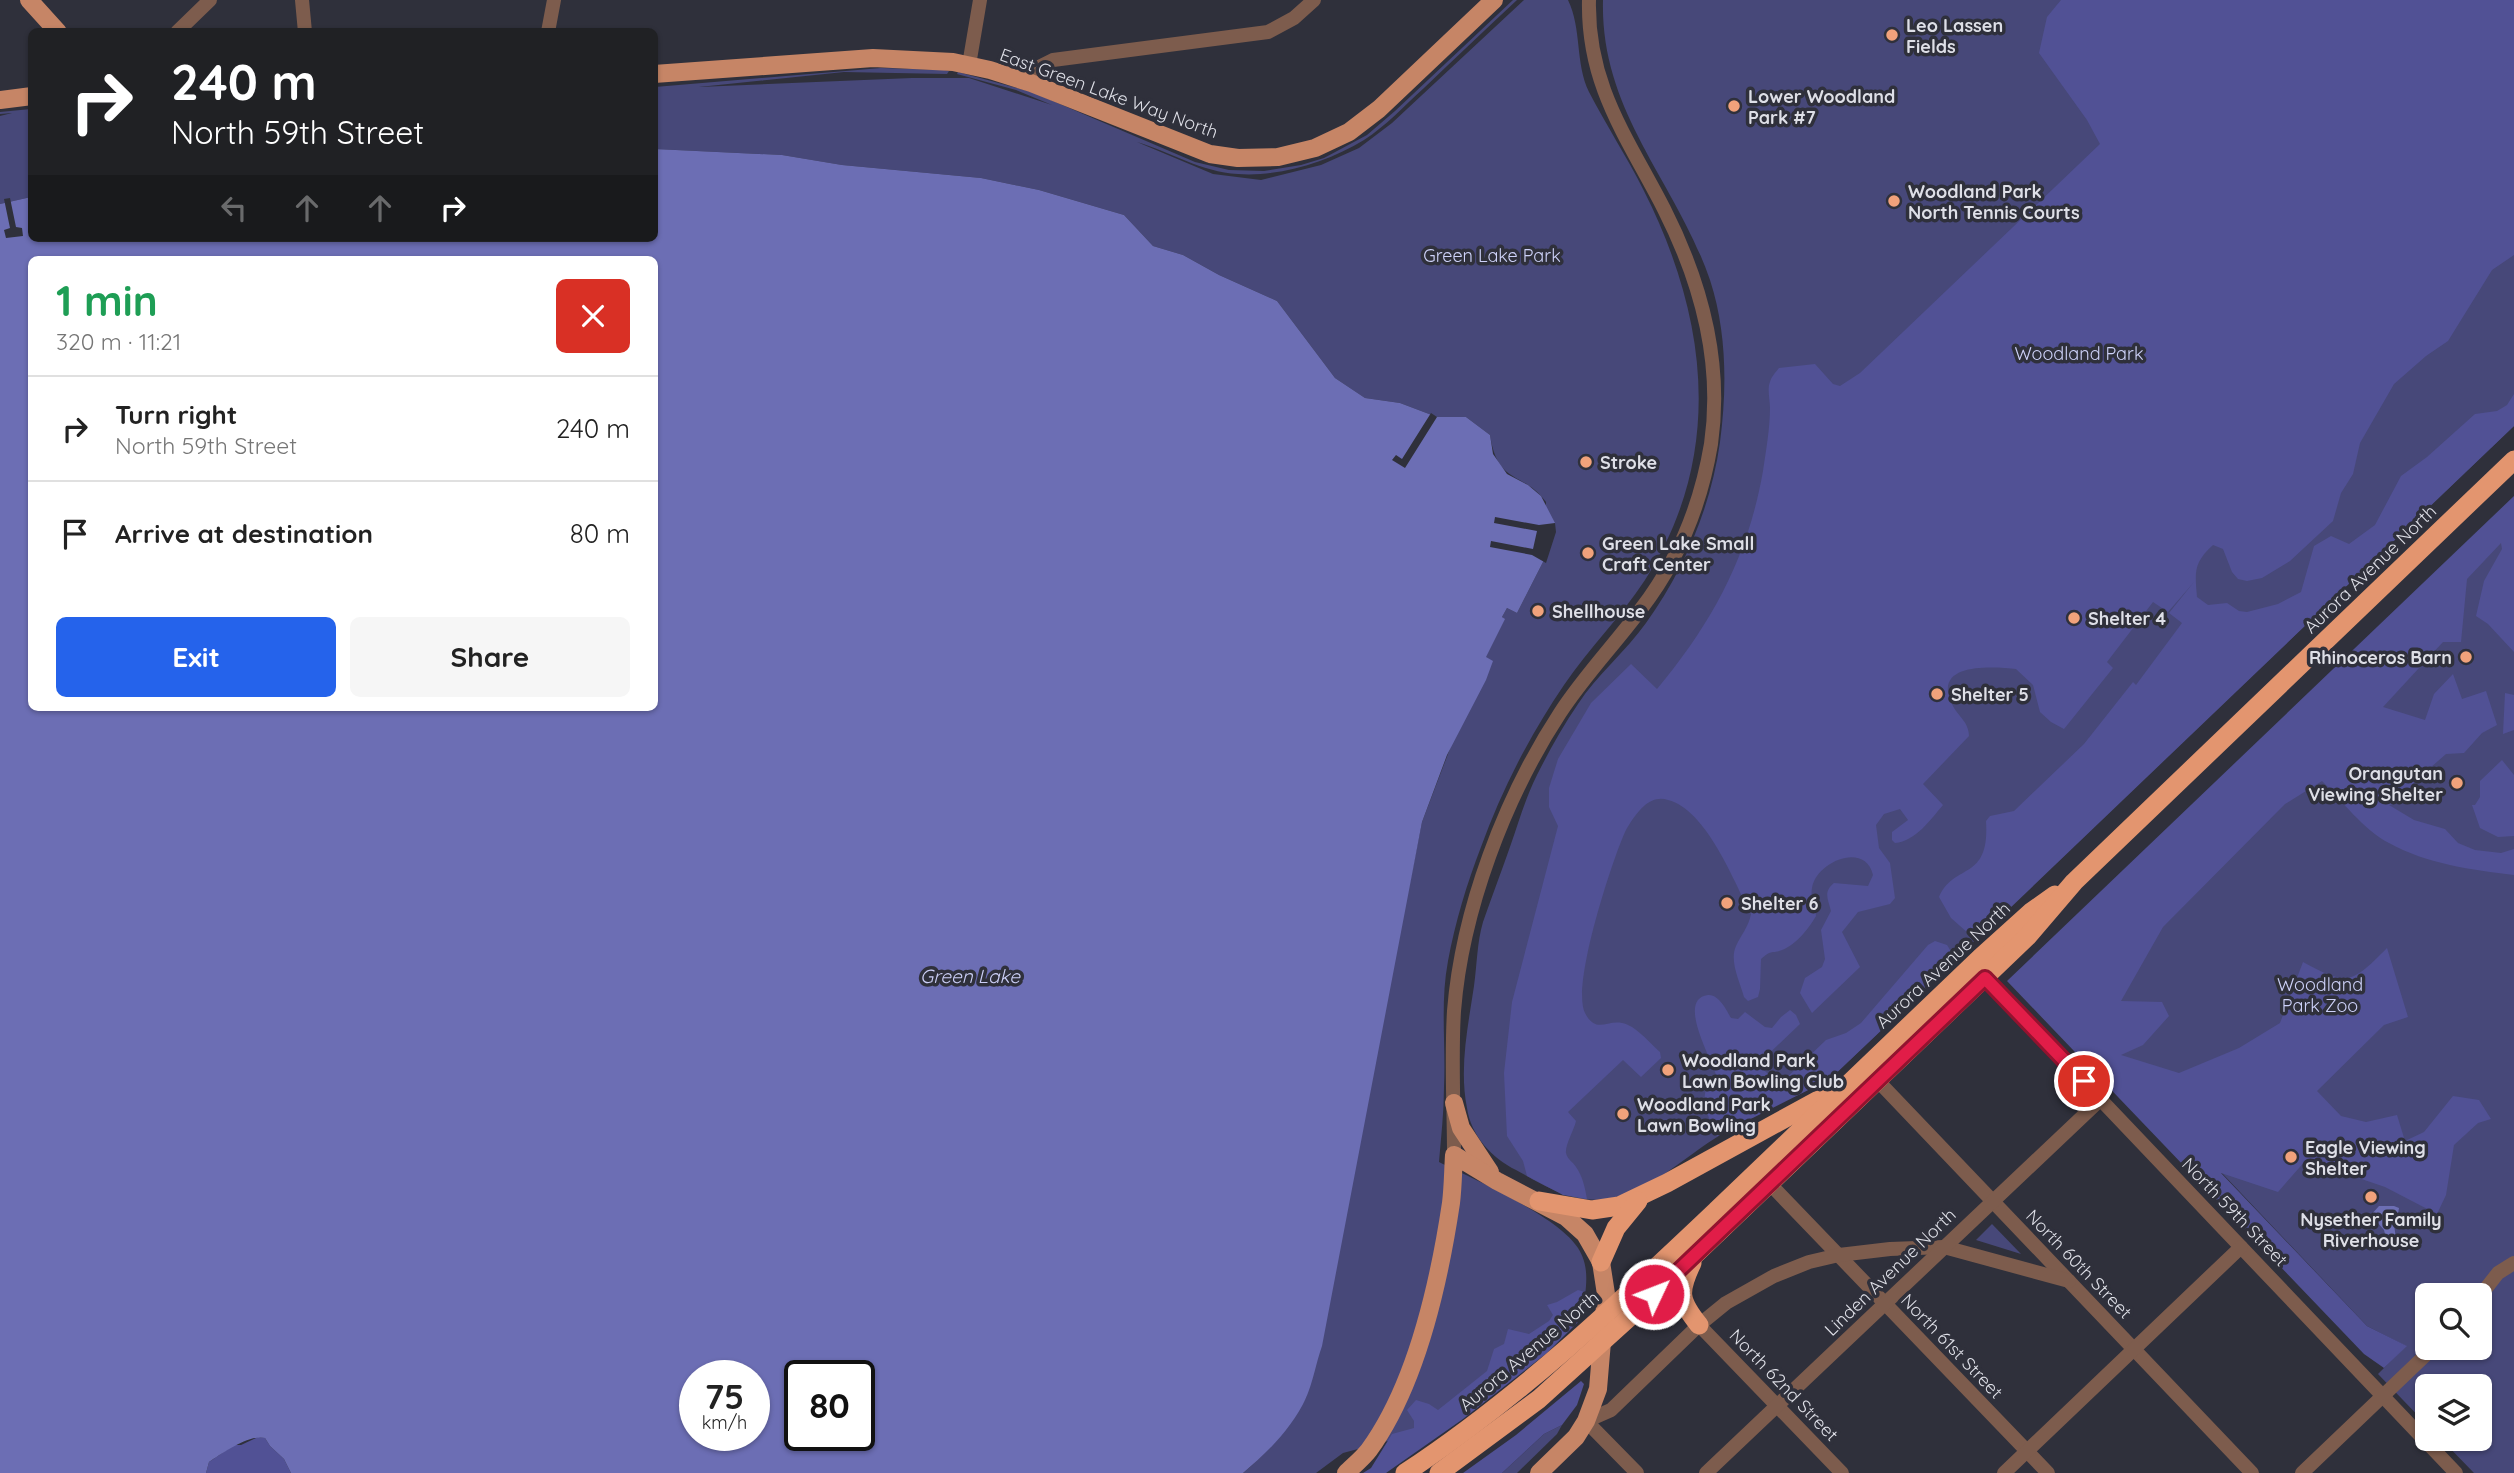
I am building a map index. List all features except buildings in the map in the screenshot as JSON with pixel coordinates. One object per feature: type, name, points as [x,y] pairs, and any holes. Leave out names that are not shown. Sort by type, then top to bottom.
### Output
[{"type":"highway","name":"Aurora Avenue North","points":[[1439,1473],[1495,1433],[1634,1313],[1695,1256],[2033,931],[2074,883],[2514,460]]},
{"type":"highway","name":"Aurora Avenue North","points":[[1405,1473],[1483,1419],[1573,1343],[1638,1285],[2019,922],[2074,883]]},
{"type":"highway","points":[[1539,1201],[1601,1210],[1641,1198],[1781,1123],[1850,1082]]},
{"type":"highway","points":[[1601,1262],[1616,1228],[1641,1198]]},
{"type":"highway","points":[[1695,1256],[1682,1286],[1682,1296],[1688,1311],[1699,1325]]},
{"type":"main road","points":[[29,0],[54,28]]},
{"type":"main road","name":"East Green Lake Way North","points":[[658,74],[873,58],[924,59],[970,65],[1031,83],[1210,154],[1238,158],[1278,157],[1315,148],[1360,125],[1487,2]]},
{"type":"main road","points":[[0,100],[28,96]]},
{"type":"main road","points":[[1454,1103],[1461,1128],[1497,1181]]},
{"type":"main road","points":[[1346,1473],[1367,1452],[1386,1422],[1413,1363],[1434,1288],[1451,1201],[1454,1155],[1497,1181],[1556,1210],[1578,1226],[1596,1250],[1601,1262],[1606,1294],[1598,1389],[1586,1421],[1576,1437],[1539,1473]]},
{"type":"street","points":[[181,28],[210,0]]},
{"type":"street","points":[[302,0],[305,28]]},
{"type":"street","points":[[549,28],[554,0]]},
{"type":"street","points":[[970,65],[980,0]]},
{"type":"street","points":[[1031,83],[1039,67],[1052,60],[1268,32],[1294,18],[1314,0]]},
{"type":"street","points":[[1454,1155],[1452,1051],[1459,970],[1473,910],[1489,860],[1531,763],[1559,715],[1641,610],[1677,552],[1702,489],[1713,425],[1712,357],[1700,296],[1692,270],[1665,211],[1614,116],[1600,83],[1590,40],[1589,0]]},
{"type":"street","name":"North 59th Street","points":[[1985,978],[2456,1473]]},
{"type":"street","name":"North 60th Street","points":[[1878,1081],[2252,1473]]},
{"type":"street","name":"Linden Avenue North","points":[[1706,1473],[2101,1099]]},
{"type":"street","name":"North 61st Street","points":[[1770,1184],[2048,1473]]},
{"type":"street","points":[[1637,1473],[1586,1421],[1611,1410],[1699,1325],[1726,1303],[1774,1276],[1809,1262],[1839,1255],[1890,1249],[1944,1247],[2069,1281]]},
{"type":"street","points":[[2004,1473],[2241,1247]]},
{"type":"street","points":[[2490,1283],[2498,1273],[2514,1263]]},
{"type":"street","name":"North 62nd Street","points":[[1699,1325],[1842,1473]]},
{"type":"street","points":[[2302,1473],[2420,1360]]},
{"type":"green space","name":"Green Lake Park","points":[[1513,0],[1517,0],[1380,128],[1350,148],[1319,161],[1270,173],[1238,174],[1211,170],[1137,142],[1213,174],[1261,180],[1321,165],[1359,148],[1392,123],[1524,0],[1568,0],[1589,92],[1644,191],[1666,239],[1682,288],[1694,337],[1698,386],[1697,435],[1688,484],[1671,533],[1645,580],[1626,607],[1564,685],[1540,723],[1498,804],[1462,903],[1448,961],[1439,1162],[1535,1212],[1568,1236],[1584,1260],[1585,1296],[1425,1431],[1343,1453],[1316,1473],[1243,1473],[1278,1438],[1306,1398],[1422,822],[1485,657],[1504,619],[1502,617],[1507,608],[1517,613],[1543,562],[1546,502],[1537,492],[1505,470],[1494,451],[1490,435],[1466,417],[1437,417],[1400,403],[1365,398],[1335,378],[1277,301],[1219,275],[1183,255],[1153,246],[1124,215],[1039,190],[981,178],[842,165],[782,155],[658,149],[658,87],[881,68],[944,70],[949,71],[947,74],[844,72],[699,87],[969,78],[1052,105],[1016,90],[957,74],[958,72],[1032,92],[1195,162],[1229,170],[1264,171],[1324,158],[1367,135]]},
{"type":"green space","name":"Woodland Park","points":[[1603,0],[2514,0],[2514,426],[1830,1079],[1728,1130],[1642,1187],[1616,1197],[1589,1199],[1551,1189],[1507,1165],[1491,1152],[1478,1137],[1469,1118],[1464,1078],[1465,1047],[1481,930],[1529,792],[1551,748],[1578,704],[1638,633],[1672,582],[1703,514],[1720,442],[1724,361],[1716,300],[1696,244],[1627,112],[1614,77],[1605,40]]},
{"type":"green space","name":"Woodland Park","points":[[2061,0],[2514,0],[2514,255],[2492,270],[2448,341],[2394,384],[2360,443],[2353,474],[2341,493],[2333,521],[2290,561],[2262,578],[2247,581],[2238,579],[2232,572],[2223,549],[2213,545],[2202,557],[2197,569],[2197,597],[2208,605],[2227,603],[2239,611],[2247,612],[2278,604],[2301,592],[2314,546],[2331,536],[2349,544],[2375,525],[2401,476],[2427,457],[2475,414],[2497,411],[2507,405],[2514,394],[2514,426],[1985,932],[1968,933],[1951,918],[1939,897],[1945,886],[1977,863],[1986,840],[1986,821],[1990,816],[2014,811],[2084,744],[2133,682],[2136,685],[2182,623],[2169,613],[2194,582],[2168,612],[2153,602],[2107,662],[2113,668],[2064,729],[2040,712],[2033,685],[2016,669],[1982,668],[1958,673],[1951,679],[1948,689],[1953,707],[1967,726],[1969,736],[1923,784],[1943,805],[1922,829],[1903,841],[1895,843],[1892,840],[1892,832],[1908,820],[1900,809],[1884,814],[1876,825],[1879,848],[1890,863],[1895,898],[1890,904],[1858,912],[1842,932],[1860,967],[1812,1013],[1800,993],[1805,978],[1822,967],[1825,959],[1821,930],[1831,911],[1828,889],[1834,883],[1868,886],[1873,875],[1868,865],[1861,859],[1851,857],[1831,863],[1822,870],[1812,888],[1816,916],[1806,931],[1792,944],[1761,959],[1758,997],[1748,1001],[1744,997],[1736,972],[1734,952],[1751,914],[1728,867],[1707,832],[1682,806],[1661,799],[1644,806],[1625,832],[1611,869],[1588,952],[1582,999],[1585,1013],[1593,1023],[1627,1024],[1660,1052],[1661,1058],[1641,1077],[1623,1060],[1568,1112],[1576,1121],[1566,1153],[1580,1175],[1587,1199],[1563,1195],[1527,1176],[1523,1161],[1507,1136],[1504,1073],[1512,1002],[1558,826],[1549,807],[1549,788],[1558,759],[1591,703],[1631,664],[1657,689],[1711,614],[1748,532],[1763,471],[1769,431],[1769,385],[1779,368],[1815,364],[1833,384],[1840,386],[1860,373],[2100,144],[2087,120],[2039,53],[2047,17]]},
{"type":"green space","points":[[28,109],[28,198],[0,204],[0,116],[12,113],[0,112]]},
{"type":"green space","points":[[2514,496],[2514,652],[2488,624],[2476,616],[2484,581],[2502,549],[2501,543],[2467,579],[2461,642],[2443,642],[2383,707],[2425,720],[2434,694],[2453,674],[2462,699],[2486,691],[2497,725],[2482,733],[2464,753],[2446,754],[2414,782],[2405,801],[2389,805],[2414,820],[2445,829],[2458,843],[2475,850],[2501,853],[2514,849],[2514,875],[2450,865],[2389,843],[2371,831],[2322,781],[2285,804],[2163,927],[2121,1001],[2162,1002],[2169,1016],[2143,1045],[2121,1055],[2179,1073],[2239,1048],[2280,1023],[2303,962],[2331,975],[2349,978],[2366,968],[2387,948],[2408,1017],[2384,1025],[2317,1091],[2341,1116],[2366,1122],[2397,1115],[2405,1141],[2424,1132],[2453,1096],[2479,1100],[2491,1119],[2478,1123],[2454,1145],[2446,1195],[2437,1214],[2385,1187],[2306,1160],[2278,1192],[2221,1173],[2367,1326],[2407,1346],[2384,1368],[2364,1354],[2007,981]]},
{"type":"green space","name":"Woodland Park Zoo","points":[[2514,528],[2514,1473],[2474,1473],[2453,1451],[2492,1451],[2492,1374],[2415,1374],[2415,1413],[2378,1374],[2406,1346],[2367,1326],[2058,1000]]},
{"type":"green space","points":[[2505,693],[2514,695],[2514,730],[2503,734]]},
{"type":"green space","points":[[2502,760],[2514,775],[2514,836],[2498,837],[2480,828],[2472,805],[2475,805],[2480,797],[2480,781]]},
{"type":"green space","points":[[1935,941],[1947,945],[1951,952],[1951,960],[1945,970],[1830,1079],[1717,1136],[1705,1101],[1706,1090],[1716,1075],[1695,1018],[1695,1007],[1699,999],[1712,995],[1722,1003],[1731,1018],[1738,1019],[1745,1012],[1765,1027],[1772,1028],[1790,1010],[1796,1015],[1800,1024],[1758,1064],[1779,1085],[1826,1040],[1846,1033],[1861,1023],[1928,945]]},
{"type":"green space","points":[[1992,1224],[2021,1254],[1976,1240]]},
{"type":"green space","points":[[1578,1290],[1588,1293],[1585,1315],[1547,1353],[1463,1419],[1386,1473],[1363,1473],[1371,1468],[1392,1434],[1414,1428],[1414,1421],[1407,1410],[1416,1400],[1438,1410],[1487,1371],[1494,1349],[1504,1344],[1508,1329],[1529,1334],[1549,1321],[1553,1315],[1547,1305]]},
{"type":"green space","points":[[1581,1381],[1584,1384],[1577,1405],[1562,1425],[1544,1434],[1502,1473],[1463,1473],[1516,1435]]},
{"type":"green space","points":[[1562,1425],[1557,1434],[1517,1473],[1502,1473],[1544,1434]]},
{"type":"green space","points":[[258,1437],[265,1438],[284,1459],[291,1473],[206,1473],[209,1462],[234,1445],[241,1445]]},
{"type":"water","name":"Green Lake","points":[[658,149],[782,155],[842,165],[981,178],[1039,190],[1124,215],[1153,246],[1183,255],[1219,275],[1277,301],[1335,378],[1365,398],[1400,403],[1437,417],[1466,417],[1490,435],[1493,454],[1507,474],[1528,485],[1541,496],[1555,523],[1543,562],[1517,613],[1507,608],[1502,617],[1505,619],[1486,657],[1493,661],[1486,680],[1447,755],[1422,822],[1322,1346],[1308,1392],[1294,1419],[1279,1439],[1243,1473],[291,1473],[284,1459],[265,1438],[259,1438],[236,1445],[209,1462],[206,1473],[0,1473],[0,204],[28,198],[28,242],[658,242]]},
{"type":"water","points":[[2379,1206],[2399,1208],[2398,1214],[2393,1217],[2396,1239],[2389,1250],[2384,1230],[2371,1215]]},
{"type":"pier","points":[[10,198],[16,227],[22,228],[23,236],[6,238],[4,230],[10,228],[4,199]]},
{"type":"pier","points":[[1431,413],[1437,417],[1405,468],[1392,460],[1396,455],[1402,459]]},
{"type":"pier","points":[[1495,517],[1539,525],[1555,523],[1556,532],[1546,563],[1532,555],[1490,547],[1491,541],[1533,549],[1537,531],[1494,523]]},
{"type":"place","name":"Leo Lassen Fields","points":[[1892,35]]},
{"type":"place","name":"Lower Woodland Park #7","points":[[1734,106]]},
{"type":"place","name":"Woodland Park North Tennis Courts","points":[[1894,201]]},
{"type":"place","name":"Stroke","points":[[1586,462]]},
{"type":"place","name":"Green Lake Small Craft Center","points":[[1588,553]]},
{"type":"place","name":"Shellhouse","points":[[1538,611]]},
{"type":"place","name":"Shelter 4","points":[[2074,618]]},
{"type":"place","name":"Rhinoceros Barn","points":[[2466,657]]},
{"type":"place","name":"Shelter 5","points":[[1937,694]]},
{"type":"place","name":"Orangutan Viewing Shelter","points":[[2457,783]]},
{"type":"place","name":"Shelter 6","points":[[1727,903]]},
{"type":"place","name":"Woodland Park Lawn Bowling Club","points":[[1668,1070]]},
{"type":"place","name":"Woodland Park Lawn Bowling","points":[[1623,1114]]},
{"type":"place","name":"Eagle Viewing Shelter","points":[[2291,1157]]},
{"type":"place","name":"Nysether Family Riverhouse","points":[[2371,1197]]},
{"type":"route","points":[[1654,1294],[1985,978],[2084,1081]]}]
